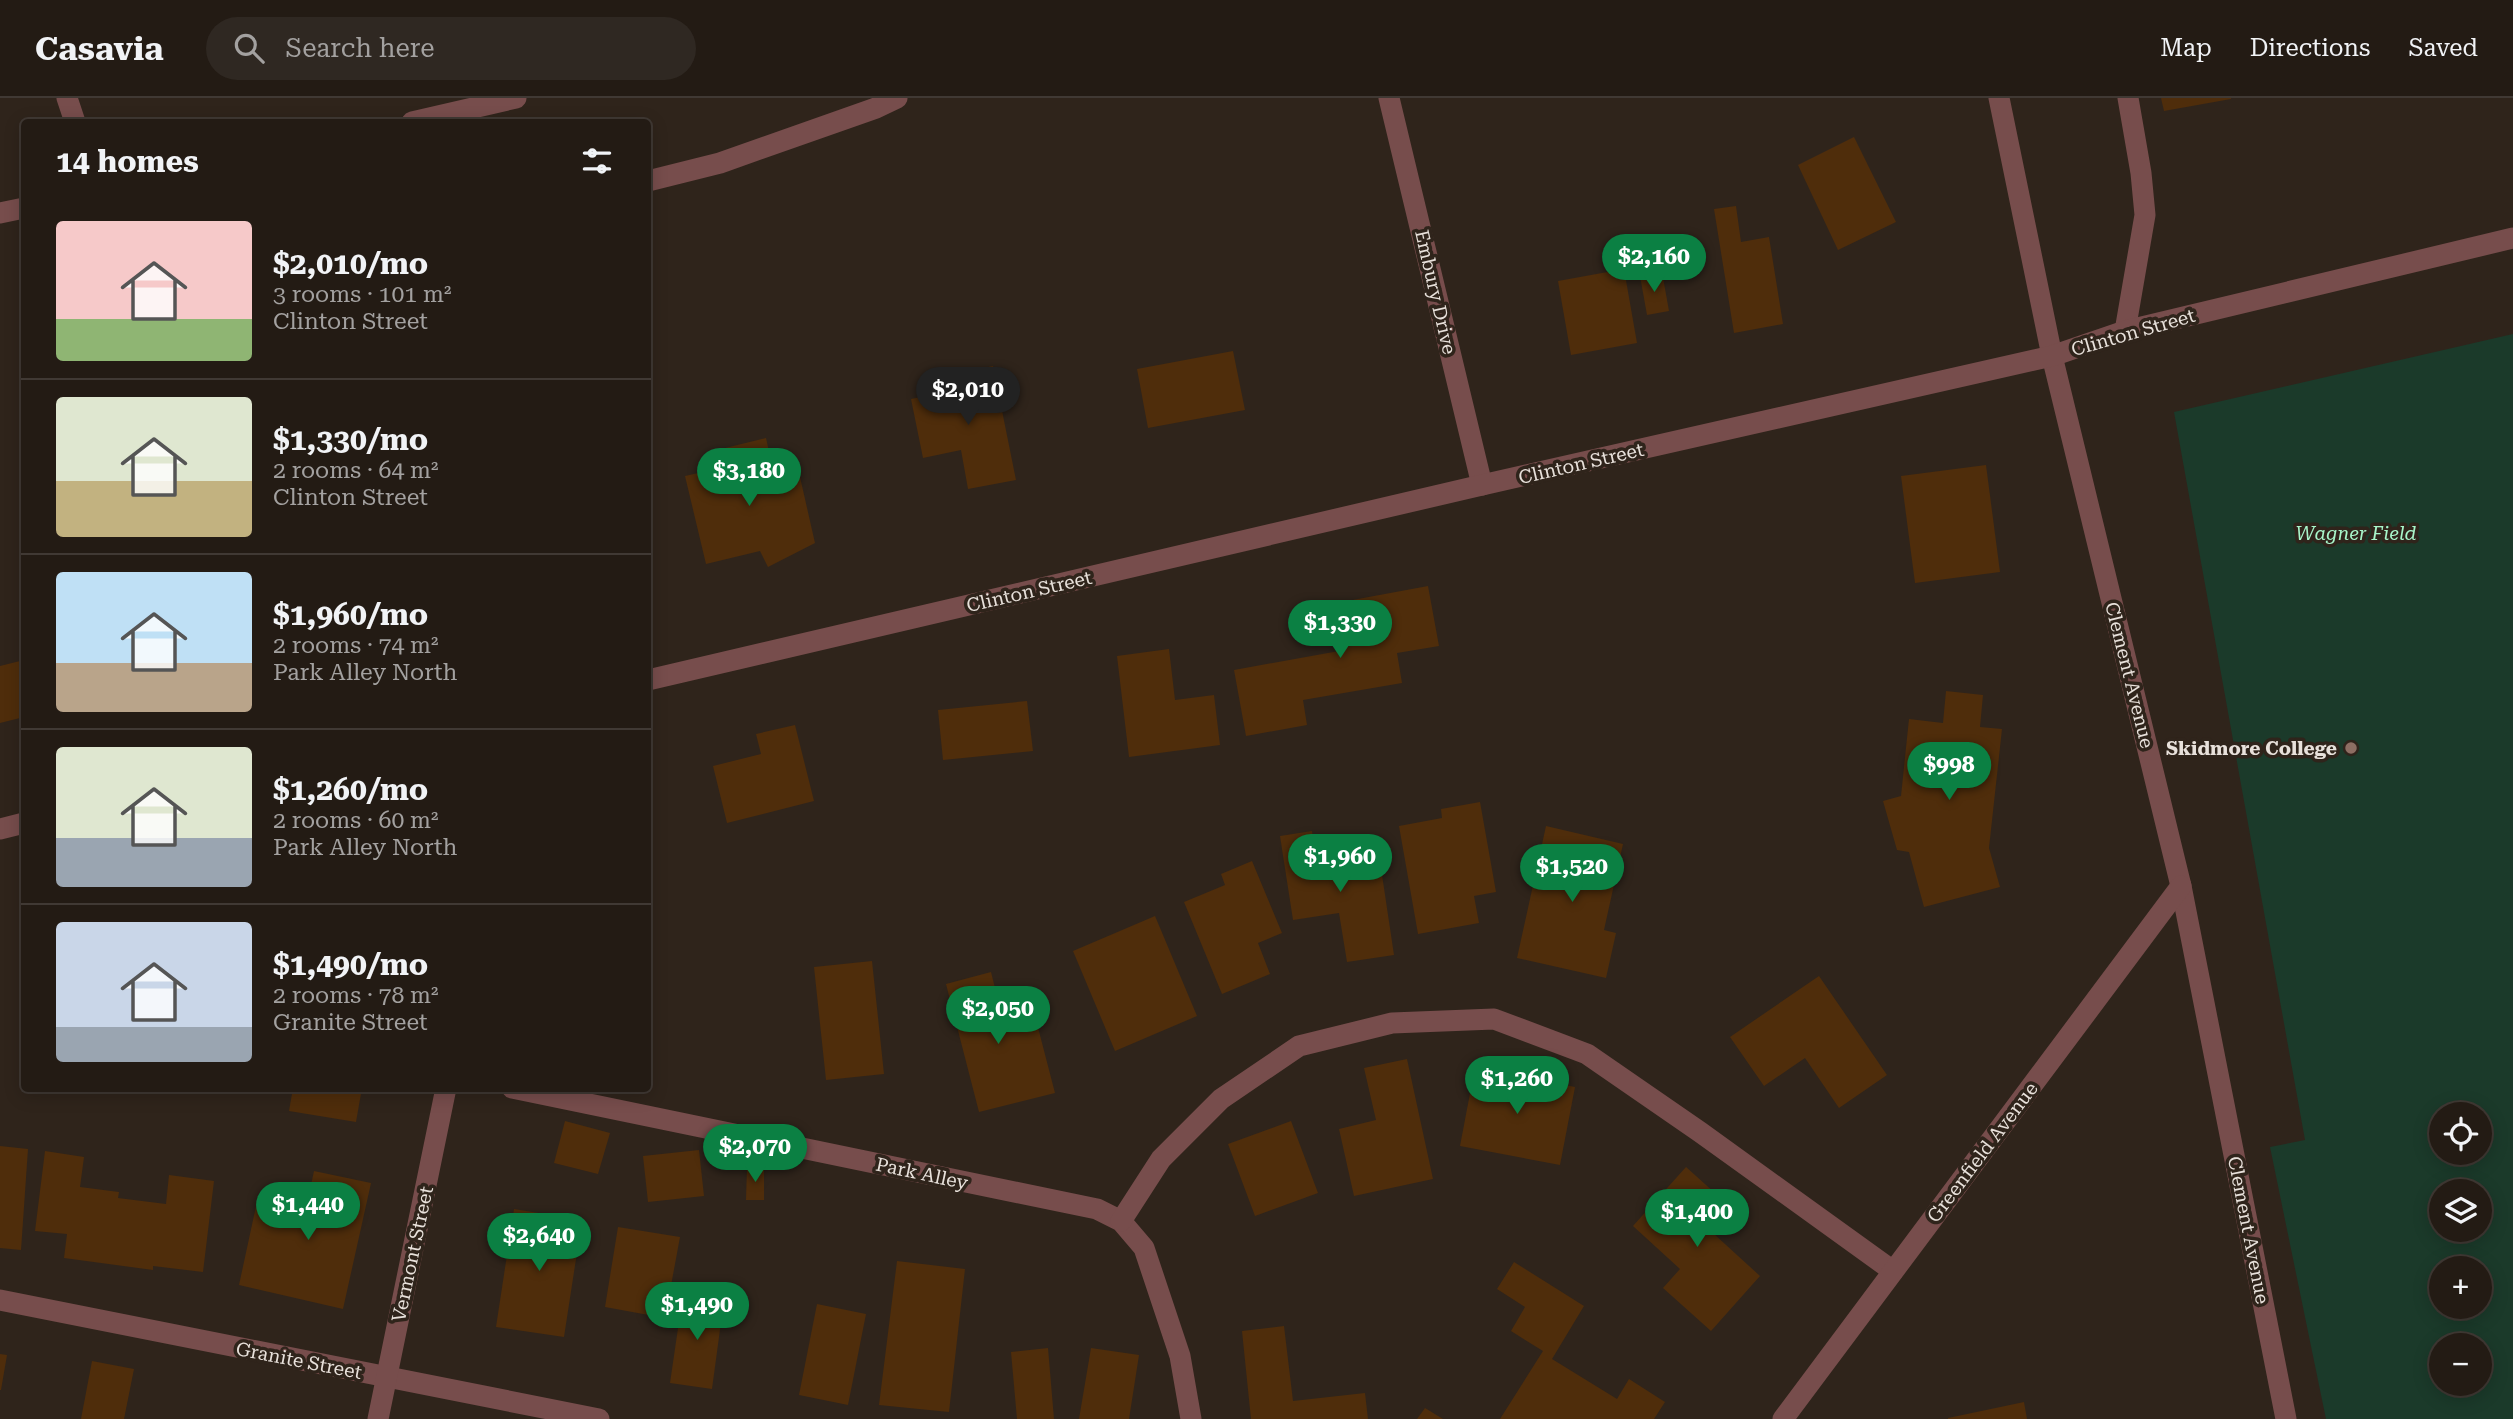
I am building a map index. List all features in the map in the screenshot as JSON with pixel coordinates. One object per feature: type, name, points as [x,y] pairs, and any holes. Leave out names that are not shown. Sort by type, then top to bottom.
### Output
[{"type":"street","points":[[67,98],[74,119]]},
{"type":"street","points":[[426,119],[443,98]]},
{"type":"street","points":[[432,119],[516,98]]},
{"type":"street","points":[[651,180],[720,163],[876,108],[897,98]]},
{"type":"street","name":"Embury Drive","points":[[1389,98],[1482,485]]},
{"type":"street","name":"Clement Avenue","points":[[1999,98],[2052,356],[2181,886],[2286,1419]]},
{"type":"street","points":[[2125,331],[2146,215],[2128,98]]},
{"type":"street","points":[[0,214],[21,209]]},
{"type":"street","name":"Clinton Street","points":[[651,679],[1482,485],[2052,356],[2125,331],[2513,239]]},
{"type":"street","points":[[0,829],[21,824]]},
{"type":"street","name":"Greenfield Avenue","points":[[1783,1419],[2181,886]]},
{"type":"street","points":[[1121,1222],[1161,1159],[1221,1099],[1299,1046],[1392,1023],[1494,1019],[1587,1054],[1893,1271]]},
{"type":"street","name":"Vermont Street","points":[[378,1419],[445,1092]]},
{"type":"street","name":"Park Alley","points":[[531,1092],[1097,1209],[1121,1222],[1144,1248],[1180,1356],[1191,1419]]},
{"type":"street","name":"Granite Street","points":[[0,1300],[599,1419]]},
{"type":"green space","name":"Wagner Field","points":[[2513,334],[2513,1419],[2326,1419],[2270,1147],[2305,1140],[2174,412]]},
{"type":"building","points":[[2161,98],[2231,98],[2231,99],[2164,111]]},
{"type":"building","points":[[1854,137],[1896,222],[1838,250],[1798,165]]},
{"type":"building","points":[[1736,206],[1741,242],[1769,237],[1783,324],[1734,333],[1714,209]]},
{"type":"building","points":[[1624,269],[1637,343],[1571,355],[1558,281]]},
{"type":"building","points":[[1662,272],[1669,311],[1647,315],[1640,276]]},
{"type":"building","points":[[1233,351],[1245,410],[1148,428],[1137,369]]},
{"type":"building","points":[[993,366],[1016,480],[968,489],[961,450],[923,458],[911,399],[946,392],[943,376]]},
{"type":"building","points":[[766,438],[776,483],[800,477],[815,543],[768,567],[760,551],[706,564],[685,476],[725,467],[721,449]]},
{"type":"building","points":[[1986,465],[2000,572],[1915,583],[1901,476]]},
{"type":"building","points":[[1428,586],[1439,646],[1397,653],[1402,683],[1303,700],[1307,725],[1246,736],[1234,670],[1339,651],[1331,604]]},
{"type":"building","points":[[1169,649],[1175,700],[1214,695],[1220,745],[1129,757],[1117,656]]},
{"type":"building","points":[[21,661],[21,718],[0,723],[0,666]]},
{"type":"building","points":[[1946,691],[1983,695],[1980,727],[2002,729],[1989,848],[2000,887],[1924,907],[1909,852],[1897,850],[1883,801],[1901,796],[1909,719],[1943,723]]},
{"type":"building","points":[[1027,701],[1033,751],[943,760],[938,710]]},
{"type":"building","points":[[795,725],[814,801],[727,823],[713,766],[761,754],[756,734]]},
{"type":"building","points":[[1480,802],[1496,892],[1474,896],[1479,923],[1418,934],[1399,826],[1442,818],[1441,809]]},
{"type":"building","points":[[1546,826],[1623,844],[1604,930],[1616,933],[1606,978],[1517,958]]},
{"type":"building","points":[[1312,831],[1316,858],[1378,848],[1394,955],[1347,962],[1339,913],[1293,920],[1280,836]]},
{"type":"building","points":[[1252,861],[1282,933],[1258,943],[1270,974],[1222,994],[1184,902],[1225,885],[1221,874]]},
{"type":"building","points":[[1155,916],[1197,1016],[1115,1051],[1073,951]]},
{"type":"building","points":[[872,961],[884,1074],[826,1080],[814,967]]},
{"type":"building","points":[[991,972],[1003,1020],[1034,1012],[1055,1093],[979,1112],[946,984]]},
{"type":"building","points":[[1819,976],[1887,1075],[1839,1108],[1805,1058],[1764,1086],[1730,1037]]},
{"type":"building","points":[[1407,1059],[1433,1179],[1354,1196],[1339,1129],[1376,1120],[1364,1068]]},
{"type":"building","points":[[1475,1067],[1575,1087],[1560,1165],[1460,1146]]},
{"type":"building","points":[[292,1092],[361,1092],[356,1122],[289,1111]]},
{"type":"building","points":[[565,1121],[610,1133],[598,1174],[554,1163]]},
{"type":"building","points":[[1291,1121],[1318,1193],[1255,1216],[1228,1144]]},
{"type":"building","points":[[0,1146],[28,1149],[21,1250],[0,1248]]},
{"type":"building","points":[[699,1150],[704,1196],[648,1202],[643,1156]]},
{"type":"building","points":[[45,1151],[84,1157],[80,1187],[119,1192],[118,1198],[166,1204],[169,1175],[214,1181],[203,1272],[153,1266],[153,1270],[64,1258],[67,1234],[35,1231]]},
{"type":"building","points":[[747,1167],[764,1168],[764,1200],[746,1200]]},
{"type":"building","points":[[1686,1167],[1735,1211],[1714,1234],[1760,1276],[1711,1331],[1663,1288],[1680,1269],[1633,1226]]},
{"type":"building","points":[[314,1171],[371,1183],[343,1309],[239,1285],[258,1197],[306,1208]]},
{"type":"building","points":[[514,1209],[582,1220],[564,1337],[496,1327]]},
{"type":"building","points":[[618,1227],[680,1237],[665,1318],[605,1307]]},
{"type":"building","points":[[897,1261],[965,1269],[949,1412],[879,1405]]},
{"type":"building","points":[[1514,1262],[1584,1306],[1552,1359],[1617,1399],[1629,1379],[1665,1402],[1654,1419],[1500,1419],[1543,1351],[1511,1331],[1525,1307],[1497,1289]]},
{"type":"building","points":[[683,1294],[724,1300],[712,1389],[670,1383]]},
{"type":"building","points":[[817,1304],[866,1314],[848,1405],[799,1395]]},
{"type":"building","points":[[1284,1326],[1293,1401],[1365,1393],[1368,1419],[1251,1419],[1242,1331]]},
{"type":"building","points":[[1048,1348],[1054,1419],[1017,1419],[1011,1352]]},
{"type":"building","points":[[1091,1348],[1139,1355],[1129,1419],[1079,1419]]},
{"type":"building","points":[[0,1354],[7,1355],[1,1390],[0,1390]]},
{"type":"building","points":[[92,1361],[134,1369],[124,1419],[81,1419]]},
{"type":"building","points":[[2024,1402],[2027,1419],[1948,1419],[1948,1418]]},
{"type":"building","points":[[1425,1408],[1443,1419],[1417,1419]]},
{"type":"place","name":"Skidmore College","points":[[2351,748]]}]
